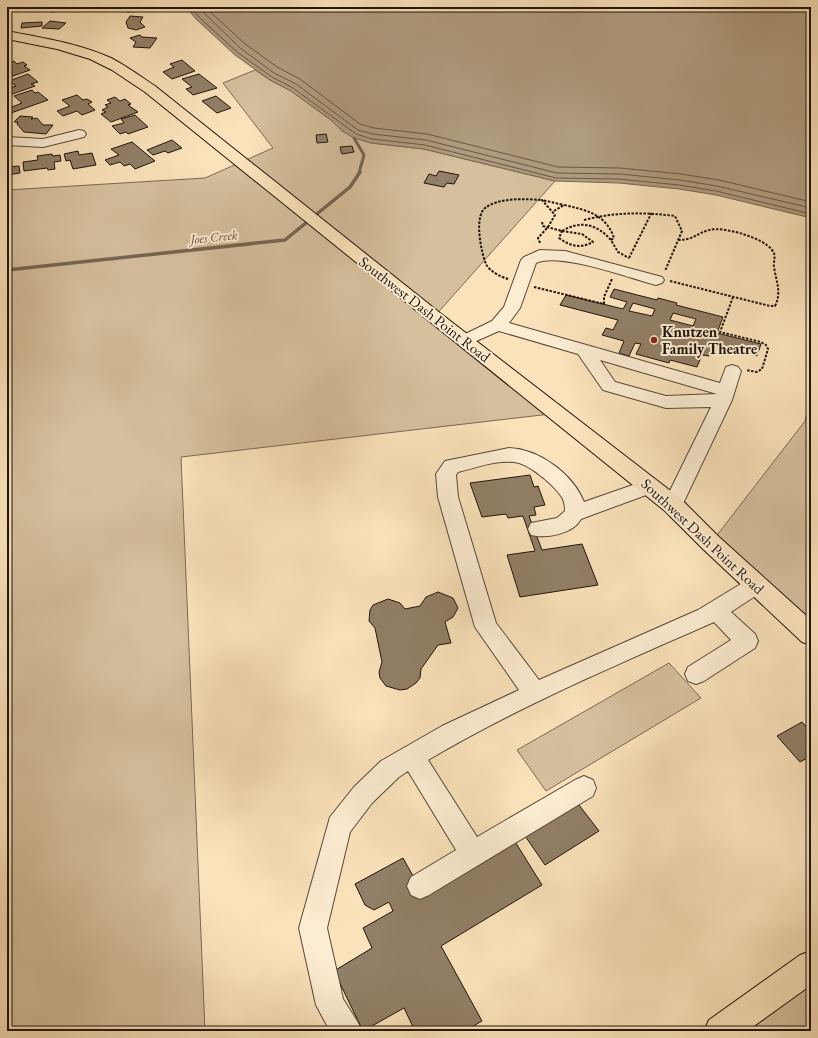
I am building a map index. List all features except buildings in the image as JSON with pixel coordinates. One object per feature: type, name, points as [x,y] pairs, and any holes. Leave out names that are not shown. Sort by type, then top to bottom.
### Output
[{"type":"main road","name":"Southwest Dash Point Road","points":[[7,35],[74,48],[105,61],[150,89],[340,242],[650,486],[673,505],[711,543],[811,635]]},
{"type":"main road","points":[[720,1031],[811,966]]},
{"type":"street","points":[[7,141],[42,143],[79,134]]},
{"type":"street","points":[[465,341],[498,325],[512,308],[529,260],[540,255],[565,256],[623,266],[663,278]]},
{"type":"street","points":[[498,325],[584,350],[725,395]]},
{"type":"street","points":[[584,350],[609,386],[666,402],[725,395]]},
{"type":"street","points":[[673,505],[725,395],[732,371]]},
{"type":"street","points":[[535,693],[486,627],[448,497],[446,474],[452,466],[504,456],[515,455],[532,459],[564,484],[576,501],[575,513],[570,520],[563,524],[538,529]]},
{"type":"street","points":[[575,513],[650,486]]},
{"type":"street","points":[[346,1031],[330,1005],[313,928],[339,826],[363,795],[390,769],[450,734],[715,610],[756,585]]},
{"type":"street","points":[[696,674],[747,641],[715,610]]},
{"type":"street","points":[[412,756],[473,854]]},
{"type":"street","points":[[420,886],[584,788]]},
{"type":"path","points":[[611,240],[614,238],[613,232],[607,222],[600,216],[542,200],[518,200],[491,204],[480,214],[479,225],[486,265],[499,276],[604,304],[604,297],[623,266],[652,212]]},
{"type":"path","points":[[542,200],[554,212],[555,215],[548,227],[538,238],[540,243],[552,255]]},
{"type":"path","points":[[554,212],[564,205]]},
{"type":"path","points":[[584,220],[622,212],[652,212],[675,216],[682,231],[678,240],[663,278],[770,306],[775,306],[779,300],[778,281],[774,267],[775,255],[771,248],[764,243],[749,236],[713,229],[704,231],[694,238],[678,240]]},
{"type":"path","points":[[542,222],[543,226],[562,230],[582,234],[593,242],[582,247],[569,246],[559,238],[562,230],[570,225],[587,224],[598,228],[606,233],[611,240],[618,252],[623,266]]},
{"type":"path","points":[[732,371],[742,369],[757,372],[762,369],[768,349],[766,345],[760,342],[720,332],[733,297]]},
{"type":"shaded area","points":[[255,70],[291,91],[331,120],[342,131],[371,143],[424,149],[555,181],[434,317],[559,413],[181,457],[205,1031],[7,1031],[7,190],[205,178],[273,148],[223,83]]},
{"type":"shaded area","points":[[811,393],[811,638],[711,543],[805,421]]},
{"type":"shaded area","points":[[669,663],[701,698],[546,791],[517,750]]},
{"type":"shaded area","points":[[811,954],[811,1031],[713,1031]]},
{"type":"water","points":[[186,7],[811,7],[811,218],[716,195],[679,189],[619,183],[555,181],[424,149],[371,143],[354,138],[342,131],[331,120],[291,91],[270,80],[235,55],[196,19]]},
{"type":"waterway","name":"Joes Creek","points":[[354,138],[364,155],[359,173]]},
{"type":"waterway","name":"Joes Creek","points":[[7,270],[285,240],[350,187],[360,172]]},
{"type":"place","name":"Knutzen Family Theatre","points":[[654,340]]}]
